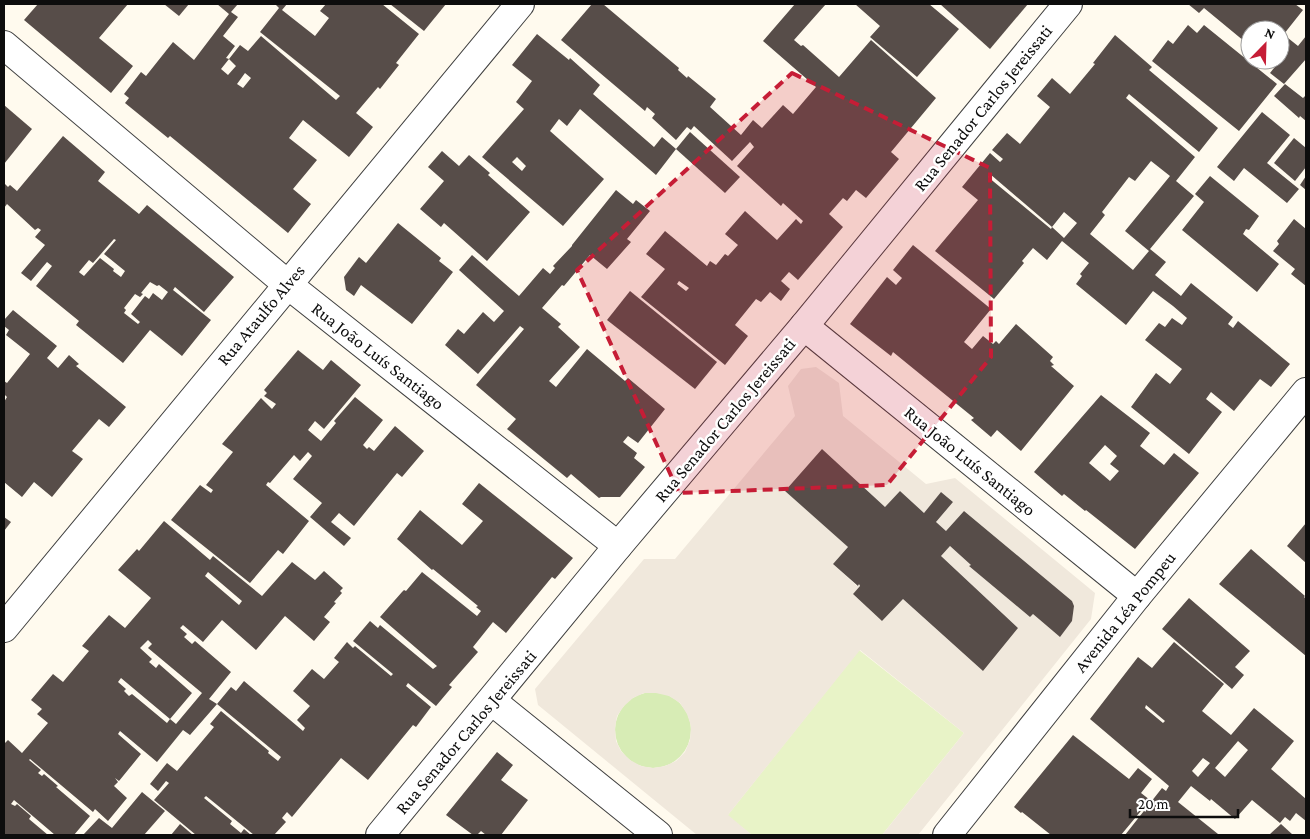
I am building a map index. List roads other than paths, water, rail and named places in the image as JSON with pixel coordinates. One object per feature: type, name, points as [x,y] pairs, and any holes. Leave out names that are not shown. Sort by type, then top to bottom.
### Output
[{"type":"street","name":"Rua Ataulfo Alves","points":[[4,628],[520,4]]},
{"type":"street","name":"Rua Senador Carlos Jereissati","points":[[380,835],[618,546],[804,326],[1068,4]]},
{"type":"street","name":"Rua João Luís Santiago","points":[[4,45],[287,284],[618,546]]},
{"type":"street","name":"Rua João Luís Santiago","points":[[804,326],[1137,596]]},
{"type":"street","name":"Avenida Léa Pompeu","points":[[959,831],[1137,596],[1306,392]]},
{"type":"street","points":[[492,701],[658,835]]}]
